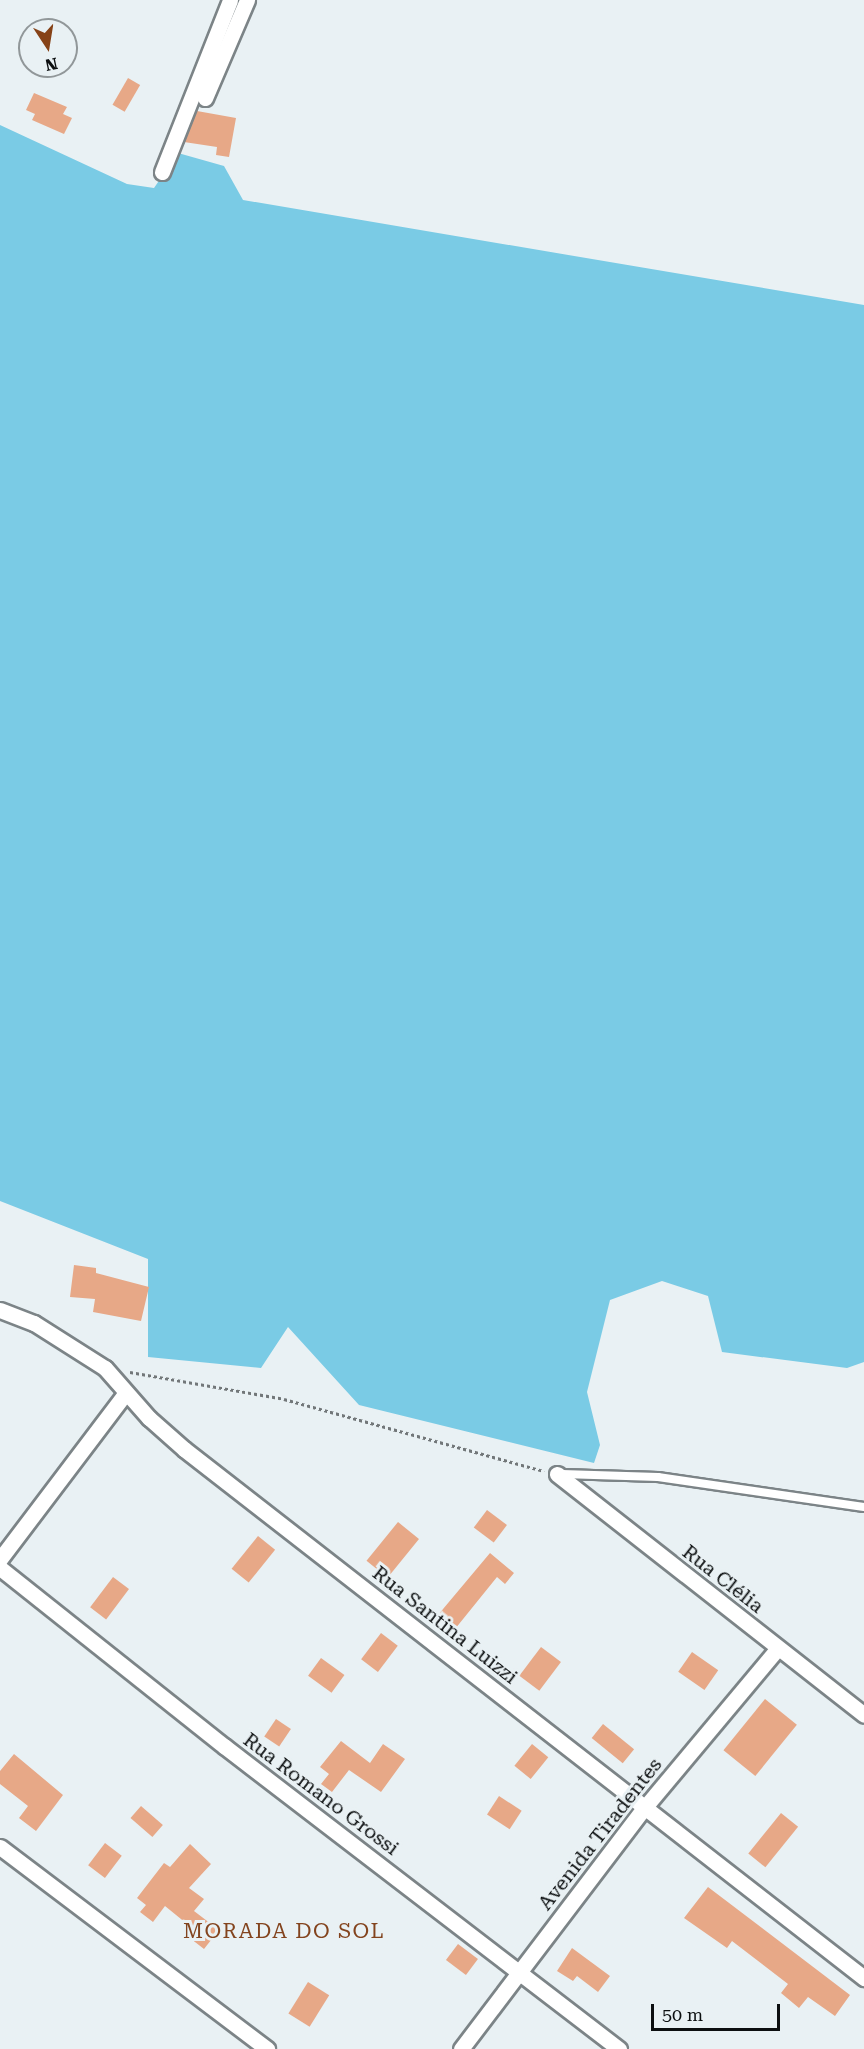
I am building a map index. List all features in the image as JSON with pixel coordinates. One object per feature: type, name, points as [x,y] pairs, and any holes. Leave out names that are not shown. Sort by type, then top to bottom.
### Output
[{"type":"street","points":[[162,172],[230,0]]},
{"type":"street","points":[[205,98],[247,0]]},
{"type":"street","name":"Rua Santina Luizzi","points":[[0,1310],[34,1323],[105,1368],[125,1394],[184,1449],[864,1978]]},
{"type":"street","points":[[0,1559],[125,1394]]},
{"type":"street","name":"Rua Clélia","points":[[557,1474],[864,1715]]},
{"type":"street","name":"Rua Romano Grossi","points":[[0,1568],[224,1746],[620,2049]]},
{"type":"street","name":"Avenida Tiradentes","points":[[461,2049],[645,1807],[778,1648]]},
{"type":"street","points":[[0,1847],[267,2049]]},
{"type":"lane","points":[[557,1474],[658,1477],[864,1507]]},
{"type":"path","points":[[105,1368],[284,1399],[557,1474]]},
{"type":"shaded area","points":[[0,125],[127,184],[154,188],[178,153],[224,166],[243,200],[864,305],[864,1362],[847,1368],[722,1352],[708,1296],[662,1281],[610,1300],[587,1392],[600,1445],[594,1463],[359,1405],[288,1327],[261,1368],[148,1357],[148,1259],[0,1201]]},
{"type":"building","points":[[128,78],[140,85],[125,112],[112,105]]},
{"type":"building","points":[[34,93],[67,107],[63,114],[72,118],[64,134],[32,120],[35,114],[26,110]]},
{"type":"building","points":[[197,111],[236,118],[229,157],[216,155],[217,147],[184,142]]},
{"type":"building","points":[[74,1265],[96,1268],[96,1273],[149,1287],[141,1321],[93,1312],[95,1299],[70,1297]]},
{"type":"building","points":[[487,1510],[507,1525],[494,1543],[474,1528]]},
{"type":"building","points":[[398,1522],[419,1539],[388,1578],[367,1561]]},
{"type":"building","points":[[258,1536],[275,1550],[249,1582],[232,1569]]},
{"type":"building","points":[[490,1553],[514,1573],[505,1584],[497,1577],[455,1629],[438,1615]]},
{"type":"building","points":[[113,1577],[129,1589],[106,1619],[90,1607]]},
{"type":"building","points":[[381,1633],[398,1646],[378,1672],[361,1659]]},
{"type":"building","points":[[541,1647],[561,1662],[539,1691],[519,1676]]},
{"type":"building","points":[[692,1652],[718,1670],[704,1690],[678,1672]]},
{"type":"building","points":[[321,1658],[344,1675],[332,1693],[308,1676]]},
{"type":"building","points":[[765,1699],[797,1725],[755,1776],[723,1750]]},
{"type":"building","points":[[276,1719],[291,1729],[279,1746],[264,1736]]},
{"type":"building","points":[[603,1724],[634,1749],[623,1763],[592,1738]]},
{"type":"building","points":[[341,1741],[370,1763],[383,1744],[405,1759],[381,1792],[349,1770],[332,1792],[321,1784],[329,1774],[320,1767]]},
{"type":"building","points":[[532,1744],[548,1757],[531,1779],[514,1766]]},
{"type":"building","points":[[14,1754],[63,1795],[36,1831],[19,1818],[28,1806],[0,1784],[0,1771]]},
{"type":"building","points":[[499,1796],[522,1811],[510,1829],[487,1814]]},
{"type":"building","points":[[141,1806],[163,1825],[152,1837],[131,1818]]},
{"type":"building","points":[[781,1813],[798,1827],[765,1867],[748,1853]]},
{"type":"building","points":[[105,1843],[122,1856],[105,1878],[88,1865]]},
{"type":"building","points":[[190,1844],[211,1864],[189,1888],[204,1899],[194,1911],[219,1930],[204,1949],[186,1935],[192,1928],[165,1906],[153,1922],[140,1912],[146,1905],[137,1898],[164,1863],[170,1867]]},
{"type":"building","points":[[708,1887],[850,1995],[835,2016],[808,1997],[799,2008],[781,1993],[788,1984],[732,1941],[727,1948],[684,1918]]},
{"type":"building","points":[[458,1944],[478,1959],[466,1975],[446,1960]]},
{"type":"building","points":[[572,1948],[610,1976],[598,1992],[577,1976],[573,1981],[557,1971]]},
{"type":"building","points":[[308,1982],[329,1995],[310,2027],[288,2013]]},
{"type":"district","name":"MORADA DO SOL","points":[[284,1931]]}]
